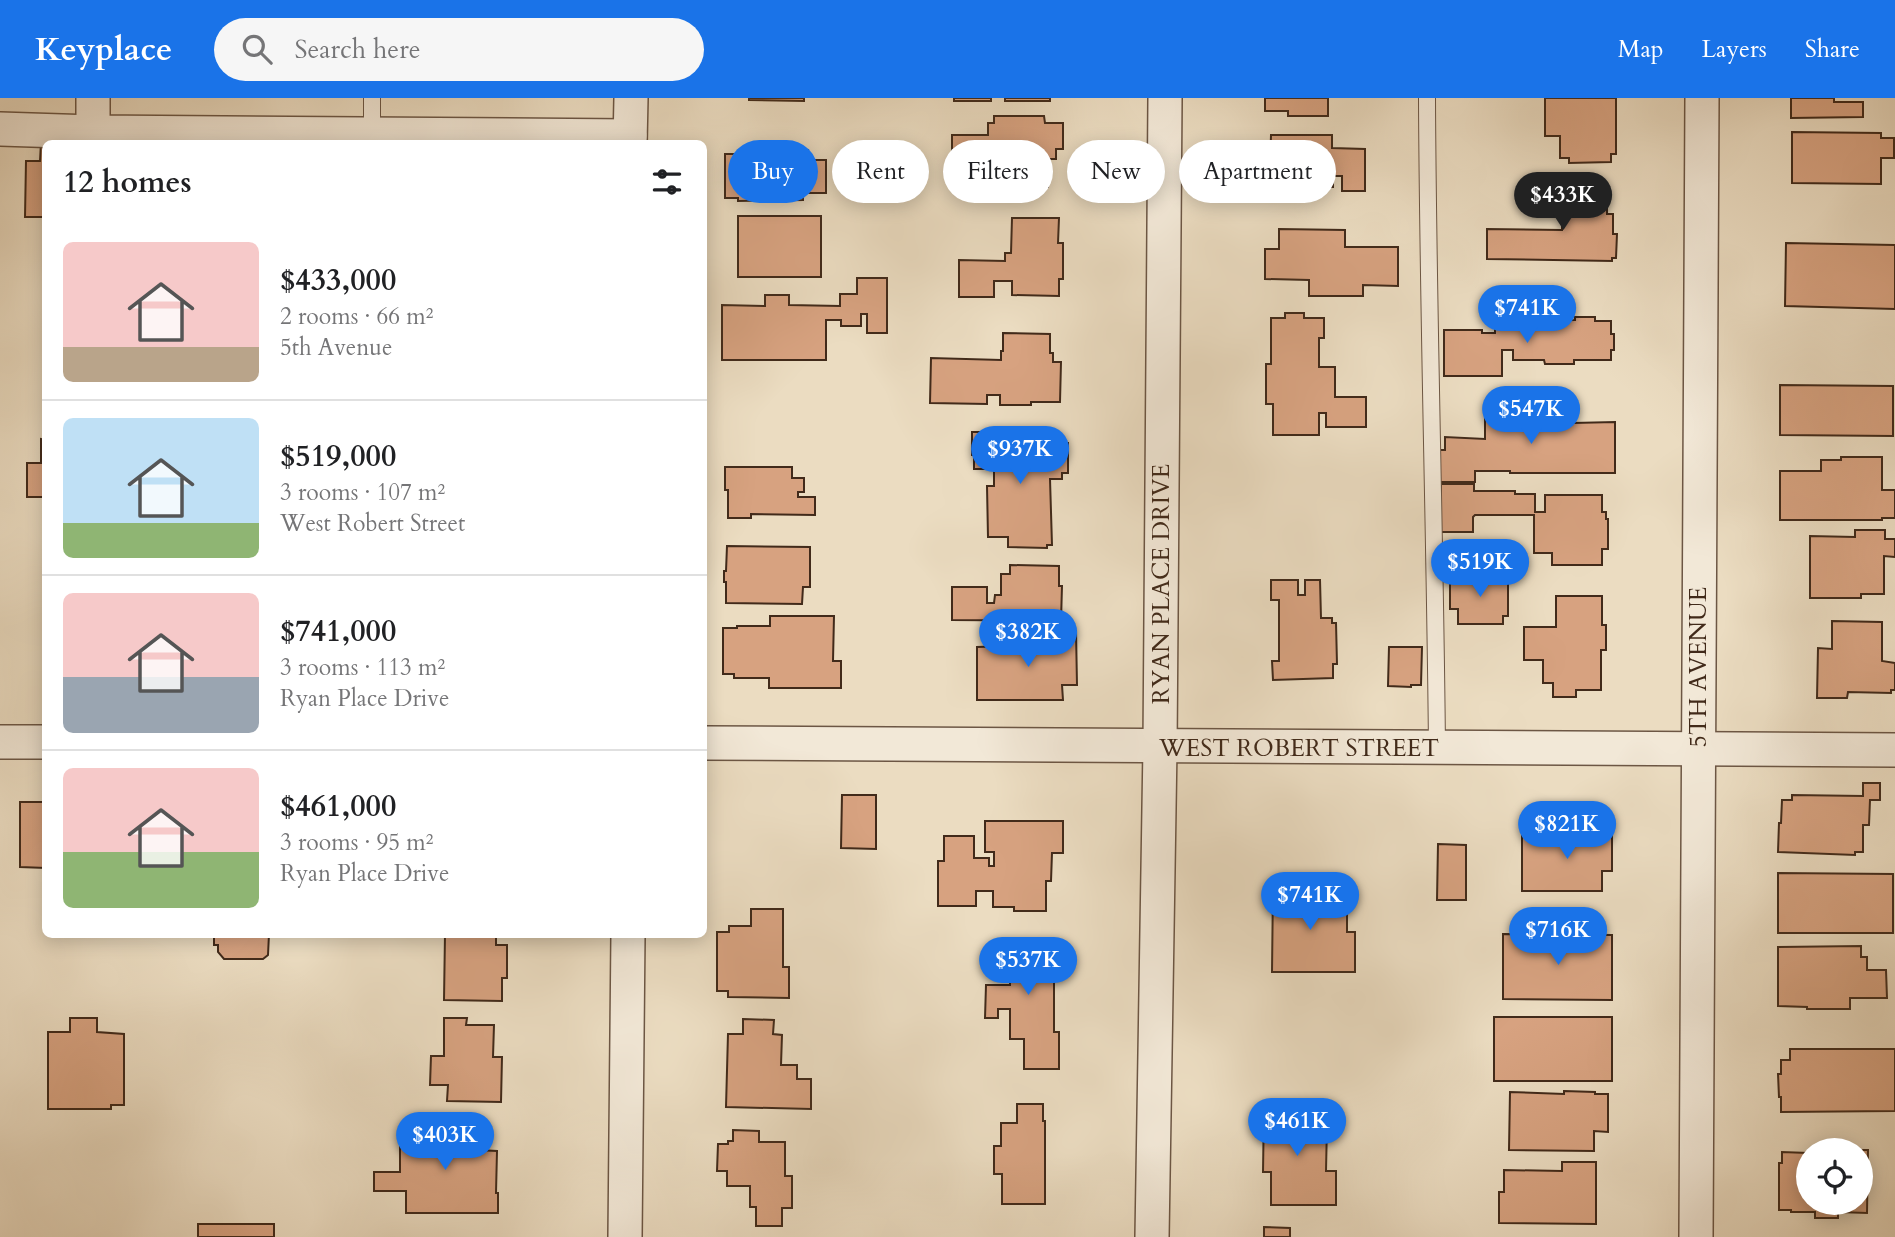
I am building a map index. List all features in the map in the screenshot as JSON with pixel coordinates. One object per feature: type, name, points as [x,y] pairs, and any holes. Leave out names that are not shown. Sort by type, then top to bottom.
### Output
[{"type":"street","points":[[93,98],[93,132]]},
{"type":"street","points":[[0,129],[301,139],[372,134],[630,140],[631,98]]},
{"type":"street","name":"RYAN PLACE DRIVE","points":[[1152,1237],[1160,747],[1165,98]]},
{"type":"street","name":"5TH AVENUE","points":[[1696,1237],[1702,98]]},
{"type":"street","points":[[0,742],[42,742]]},
{"type":"street","name":"WEST ROBERT STREET","points":[[707,743],[1895,750]]},
{"type":"street","points":[[625,1237],[628,938]]},
{"type":"lane","points":[[372,98],[372,134]]},
{"type":"lane","points":[[1427,98],[1437,748]]},
{"type":"building","points":[[804,98],[804,101],[749,100]]},
{"type":"building","points":[[954,98],[991,98],[991,101],[954,101]]},
{"type":"building","points":[[1005,98],[1050,98],[1050,101],[1005,101]]},
{"type":"building","points":[[1265,98],[1328,98],[1328,116],[1288,116],[1288,111],[1265,111]]},
{"type":"building","points":[[1545,98],[1616,98],[1616,154],[1611,154],[1611,162],[1569,163],[1569,158],[1560,158],[1560,136],[1545,136]]},
{"type":"building","points":[[1791,98],[1834,98],[1834,102],[1863,102],[1863,117],[1791,118]]},
{"type":"building","points":[[994,116],[1044,116],[1045,123],[1063,123],[1063,149],[1056,149],[1056,159],[1053,159],[1053,140],[952,140],[952,135],[988,135],[988,123],[994,123]]},
{"type":"building","points":[[1792,132],[1881,133],[1881,138],[1894,138],[1894,158],[1881,158],[1881,184],[1792,183]]},
{"type":"building","points":[[1271,135],[1332,135],[1332,140],[1271,140]]},
{"type":"building","points":[[41,142],[42,217],[25,217],[26,161],[40,161]]},
{"type":"building","points":[[1336,148],[1365,149],[1365,191],[1342,191],[1342,176],[1336,176]]},
{"type":"building","points":[[725,154],[728,154],[728,198],[725,198]]},
{"type":"building","points":[[818,160],[826,160],[826,193],[818,193]]},
{"type":"building","points":[[1562,184],[1593,184],[1593,192],[1607,192],[1607,214],[1613,214],[1613,234],[1617,234],[1616,258],[1612,258],[1612,261],[1487,259],[1487,229],[1562,230]]},
{"type":"building","points":[[738,216],[821,216],[821,277],[738,277]]},
{"type":"building","points":[[1012,218],[1059,218],[1058,243],[1063,243],[1063,279],[1059,279],[1059,296],[1012,295],[1012,281],[994,281],[994,297],[959,297],[959,260],[1005,261],[1005,253],[1011,253]]},
{"type":"building","points":[[1279,229],[1345,230],[1345,247],[1398,247],[1398,286],[1363,285],[1363,296],[1309,296],[1309,280],[1265,279],[1265,249],[1279,249]]},
{"type":"building","points":[[1786,243],[1895,245],[1895,309],[1785,306]]},
{"type":"building","points":[[857,278],[887,278],[887,333],[867,333],[867,314],[861,314],[861,326],[841,326],[841,320],[826,320],[826,360],[722,360],[722,305],[765,306],[765,295],[789,295],[789,305],[840,306],[840,294],[857,294]]},
{"type":"building","points":[[1285,313],[1304,313],[1304,318],[1324,318],[1324,338],[1319,338],[1319,367],[1335,367],[1335,397],[1366,397],[1366,427],[1326,427],[1326,413],[1319,413],[1319,435],[1273,435],[1273,404],[1266,404],[1266,364],[1271,364],[1271,318],[1285,318]]},
{"type":"building","points":[[1575,317],[1595,317],[1595,321],[1611,321],[1614,350],[1611,350],[1611,360],[1574,360],[1574,364],[1545,364],[1544,360],[1513,360],[1513,350],[1502,350],[1502,376],[1444,376],[1444,330],[1482,330],[1482,333],[1495,333],[1495,324],[1575,320]]},
{"type":"building","points":[[1003,333],[1050,334],[1053,362],[1061,362],[1060,402],[1000,405],[1000,395],[987,395],[987,404],[930,403],[931,358],[1001,360]]},
{"type":"building","points":[[1780,385],[1893,386],[1893,436],[1780,435]]},
{"type":"building","points":[[1485,410],[1553,410],[1553,414],[1573,414],[1573,423],[1615,422],[1615,473],[1475,471],[1475,482],[1440,482],[1440,450],[1445,450],[1445,437],[1485,439]]},
{"type":"building","points":[[972,432],[1008,432],[1008,443],[1068,443],[1068,473],[1062,473],[1062,479],[1050,479],[1052,545],[1047,545],[1047,548],[1008,547],[1008,537],[988,537],[987,486],[994,486],[994,469],[974,469]]},
{"type":"building","points":[[41,439],[42,497],[27,497],[27,463],[41,463]]},
{"type":"building","points":[[1841,457],[1882,457],[1882,490],[1895,490],[1895,518],[1780,520],[1780,471],[1821,471],[1821,460],[1841,460]]},
{"type":"building","points":[[725,467],[792,467],[792,478],[804,478],[804,492],[798,492],[798,497],[815,497],[815,515],[751,514],[751,518],[728,518]]},
{"type":"building","points":[[1441,484],[1474,484],[1474,491],[1535,494],[1535,512],[1545,512],[1545,495],[1602,495],[1602,512],[1606,512],[1608,519],[1608,549],[1602,549],[1602,565],[1552,565],[1552,553],[1534,553],[1534,515],[1475,515],[1473,532],[1441,532]]},
{"type":"building","points":[[1855,530],[1885,530],[1885,539],[1895,539],[1895,557],[1884,556],[1884,594],[1861,594],[1861,598],[1810,598],[1810,536],[1855,537]]},
{"type":"building","points":[[727,546],[810,547],[810,587],[803,587],[802,604],[726,603],[724,571]]},
{"type":"building","points":[[1010,565],[1059,566],[1059,586],[1062,586],[1061,621],[952,620],[952,587],[987,587],[987,603],[994,603],[995,595],[1001,595],[1001,574],[1010,574]]},
{"type":"building","points":[[1450,577],[1508,577],[1508,616],[1503,616],[1503,624],[1458,624],[1458,609],[1450,609]]},
{"type":"building","points":[[1271,580],[1298,580],[1298,595],[1305,595],[1305,580],[1320,580],[1321,618],[1332,618],[1332,623],[1336,623],[1337,664],[1333,664],[1333,678],[1273,680],[1272,661],[1279,661],[1279,600],[1271,600]]},
{"type":"building","points":[[1556,596],[1602,596],[1602,625],[1606,625],[1606,650],[1601,650],[1601,690],[1576,690],[1576,697],[1553,697],[1553,683],[1543,683],[1543,660],[1524,660],[1524,627],[1556,627]]},
{"type":"building","points":[[770,616],[834,616],[833,661],[841,661],[841,688],[769,688],[769,678],[734,678],[734,674],[723,674],[723,628],[770,626]]},
{"type":"building","points":[[1832,621],[1882,622],[1882,661],[1895,663],[1895,690],[1891,690],[1891,693],[1848,692],[1847,698],[1817,698],[1818,648],[1832,649]]},
{"type":"building","points":[[1045,631],[1076,631],[1077,685],[1062,685],[1063,700],[977,700],[977,647],[1008,646],[1008,638],[1025,638],[1025,646],[1045,646]]},
{"type":"building","points":[[1389,647],[1422,647],[1421,685],[1388,686]]},
{"type":"building","points":[[1863,783],[1880,783],[1880,800],[1870,800],[1869,825],[1863,825],[1863,852],[1855,852],[1855,855],[1778,852],[1782,800],[1792,800],[1792,795],[1863,796]]},
{"type":"building","points":[[842,795],[876,795],[876,849],[841,848]]},
{"type":"building","points":[[20,802],[42,802],[42,868],[20,867]]},
{"type":"building","points":[[985,821],[1063,821],[1063,853],[1052,853],[1051,881],[1046,881],[1046,911],[1014,911],[1014,907],[993,907],[993,891],[976,891],[976,906],[938,906],[938,861],[944,861],[944,836],[974,836],[974,858],[989,858],[989,866],[994,866],[994,852],[985,852]]},
{"type":"building","points":[[1568,828],[1612,828],[1612,871],[1602,871],[1602,891],[1522,891],[1522,835],[1568,836]]},
{"type":"building","points":[[1438,844],[1466,845],[1466,900],[1437,900]]},
{"type":"building","points":[[1778,873],[1893,874],[1893,933],[1778,933]]},
{"type":"building","points":[[1273,886],[1330,887],[1330,907],[1347,908],[1347,932],[1355,932],[1355,972],[1272,972]]},
{"type":"building","points":[[751,909],[783,909],[783,967],[789,967],[789,998],[728,997],[728,991],[717,991],[717,932],[729,932],[729,926],[751,926]]},
{"type":"building","points":[[1503,934],[1612,935],[1612,1000],[1503,999]]},
{"type":"building","points":[[214,938],[269,938],[268,955],[263,959],[224,959],[218,952],[218,945],[214,945]]},
{"type":"building","points":[[445,938],[496,938],[496,945],[507,945],[507,978],[502,978],[502,1001],[444,1000]]},
{"type":"building","points":[[1000,941],[1060,941],[1059,972],[1054,972],[1054,1032],[1059,1032],[1059,1069],[1024,1069],[1024,1039],[1010,1039],[1010,1009],[998,1009],[998,1018],[985,1018],[986,985],[1010,985],[1010,970],[986,970],[986,947],[1000,948]]},
{"type":"building","points":[[1861,946],[1861,957],[1867,957],[1867,970],[1886,970],[1887,998],[1850,998],[1850,1009],[1778,1006],[1778,947]]},
{"type":"building","points":[[1494,1017],[1612,1017],[1612,1081],[1494,1081]]},
{"type":"building","points":[[70,1018],[97,1018],[97,1032],[124,1034],[124,1105],[111,1105],[111,1109],[48,1109],[48,1032],[70,1032]]},
{"type":"building","points":[[444,1018],[467,1018],[466,1025],[494,1025],[493,1057],[502,1057],[501,1102],[447,1101],[448,1085],[430,1085],[431,1056],[444,1056]]},
{"type":"building","points":[[743,1019],[774,1020],[773,1034],[782,1035],[781,1065],[797,1065],[797,1079],[811,1079],[811,1109],[726,1107],[728,1034],[743,1034]]},
{"type":"building","points":[[1790,1049],[1895,1049],[1895,1111],[1781,1112],[1778,1074],[1781,1074],[1781,1060],[1790,1060]]},
{"type":"building","points":[[1564,1091],[1608,1094],[1608,1132],[1594,1131],[1594,1151],[1509,1150],[1510,1092],[1564,1094]]},
{"type":"building","points":[[1017,1104],[1043,1104],[1045,1204],[1002,1204],[1002,1174],[994,1174],[994,1146],[1001,1146],[1001,1123],[1017,1123]]},
{"type":"building","points":[[1264,1106],[1311,1106],[1311,1124],[1327,1124],[1326,1171],[1336,1171],[1336,1205],[1271,1205],[1271,1172],[1263,1172]]},
{"type":"building","points":[[418,1123],[477,1123],[477,1150],[497,1151],[498,1213],[406,1213],[406,1191],[374,1191],[374,1172],[400,1172],[400,1141],[418,1141]]},
{"type":"building","points":[[733,1130],[759,1131],[759,1142],[785,1142],[785,1176],[792,1176],[792,1208],[782,1208],[782,1226],[756,1226],[756,1207],[750,1207],[750,1186],[727,1186],[727,1171],[717,1171],[718,1144],[733,1141]]},
{"type":"building","points":[[1782,1152],[1796,1153],[1796,1212],[1779,1210],[1779,1163],[1782,1163]]},
{"type":"building","points":[[1562,1162],[1596,1162],[1596,1224],[1499,1223],[1499,1192],[1504,1192],[1504,1170],[1562,1171]]},
{"type":"building","points":[[1815,1215],[1838,1215],[1838,1218],[1815,1218]]},
{"type":"building","points":[[198,1224],[274,1224],[274,1237],[198,1237]]},
{"type":"building","points":[[1264,1227],[1290,1228],[1290,1237],[1264,1237]]}]
